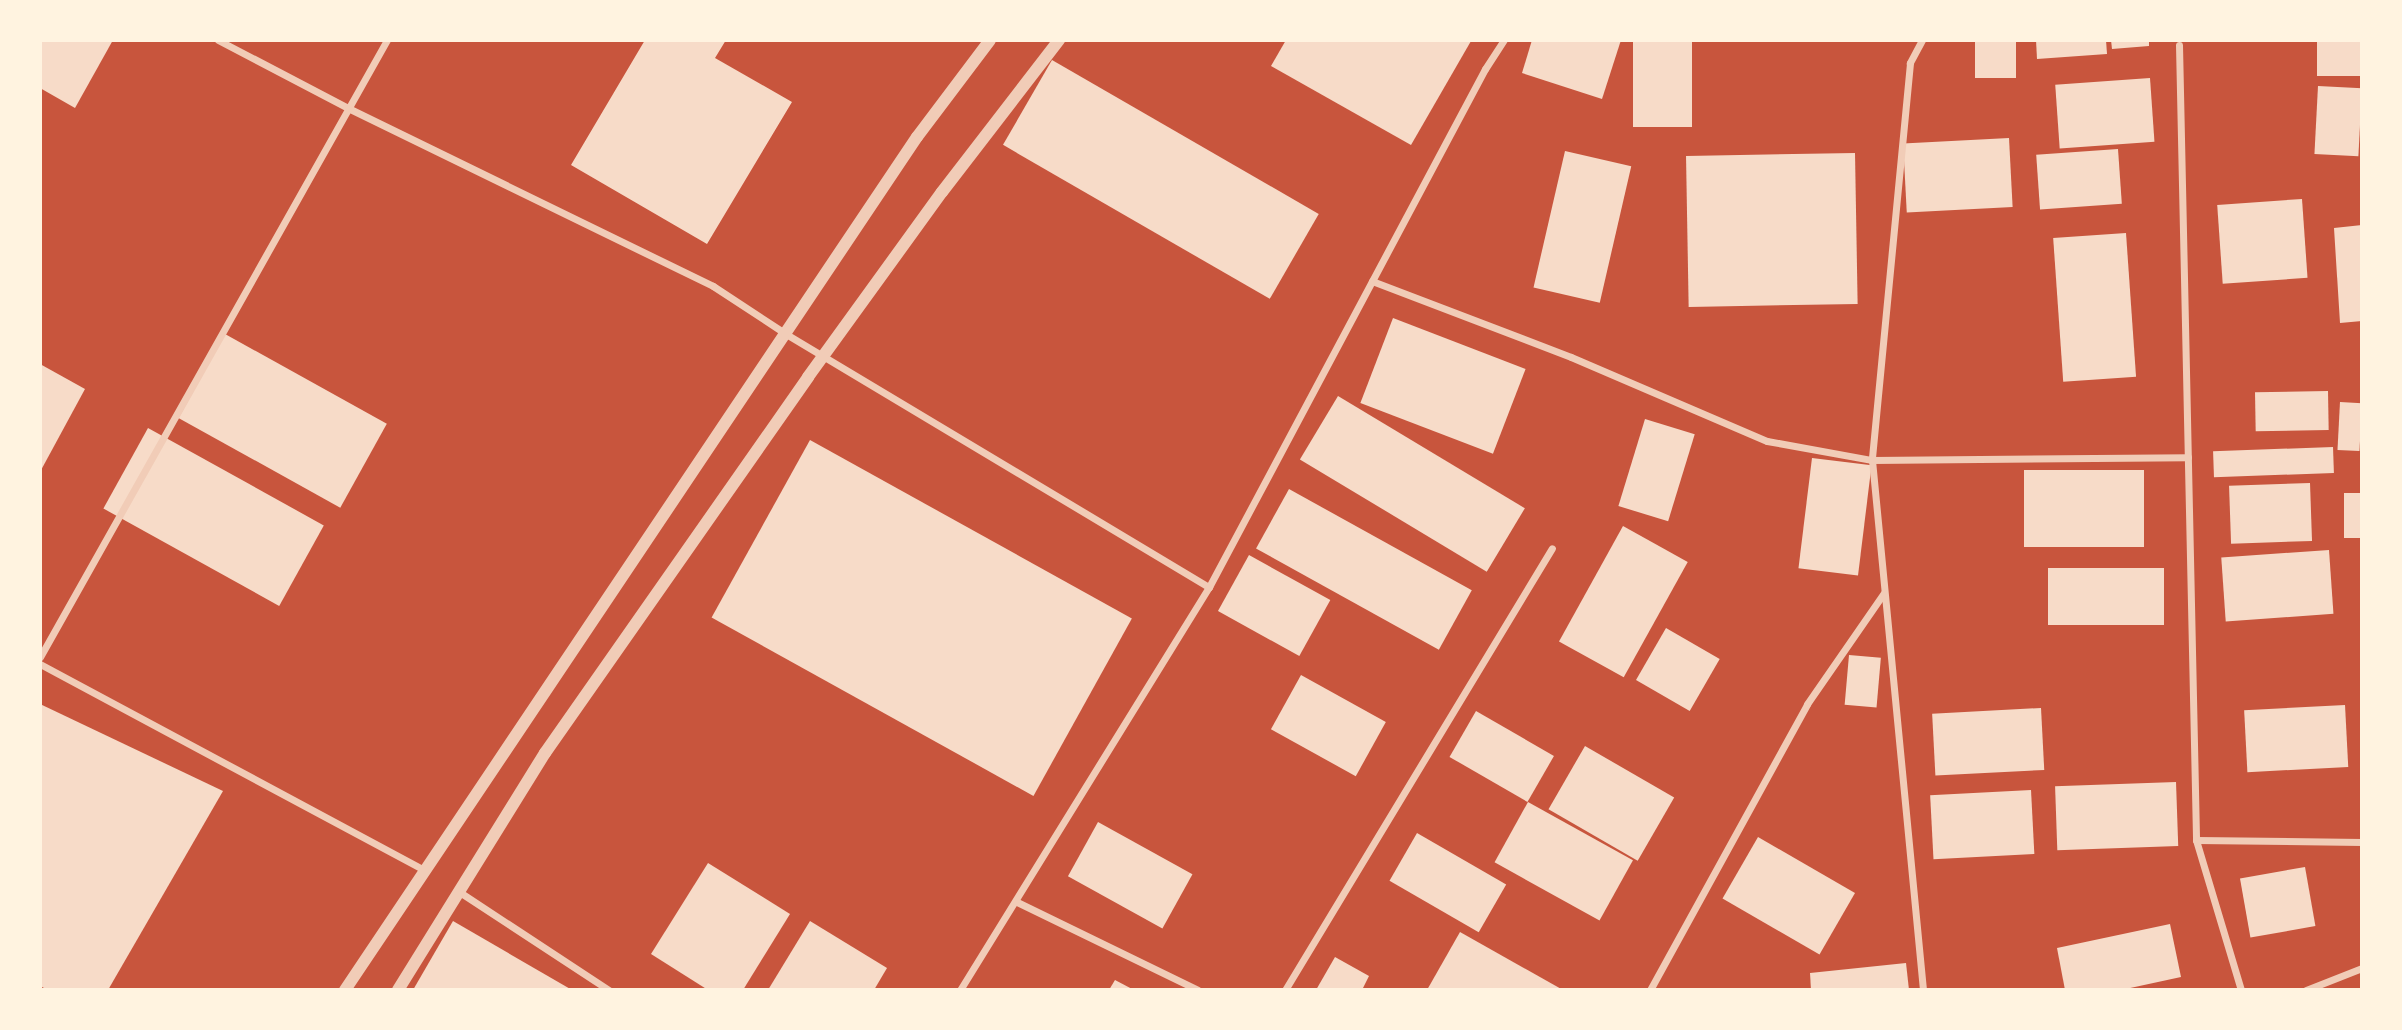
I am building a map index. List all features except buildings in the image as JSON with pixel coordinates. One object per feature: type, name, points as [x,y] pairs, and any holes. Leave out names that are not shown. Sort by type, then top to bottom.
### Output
[{"type":"street","points":[[218,40],[348,108],[713,286],[786,334],[1209,587]]},
{"type":"street","points":[[40,657],[387,40]]},
{"type":"street","points":[[345,990],[918,137],[990,40]]},
{"type":"street","points":[[398,990],[545,753],[823,356],[942,192],[1059,40]]},
{"type":"street","points":[[960,990],[1017,902],[1209,587],[1485,69],[1504,40]]},
{"type":"street","points":[[1922,40],[1910,63],[1872,460],[1923,990]]},
{"type":"street","points":[[2179,45],[2196,840],[2241,990]]},
{"type":"street","points":[[1373,281],[1571,357],[1767,441],[1872,460],[2188,457]]},
{"type":"street","points":[[1285,990],[1552,548]]},
{"type":"street","points":[[1650,990],[1807,704],[1884,592]]},
{"type":"street","points":[[40,664],[424,870]]},
{"type":"street","points":[[2196,840],[2362,842]]},
{"type":"street","points":[[458,891],[609,990]]},
{"type":"street","points":[[1017,902],[1198,990]]},
{"type":"street","points":[[2306,990],[2362,968]]}]
